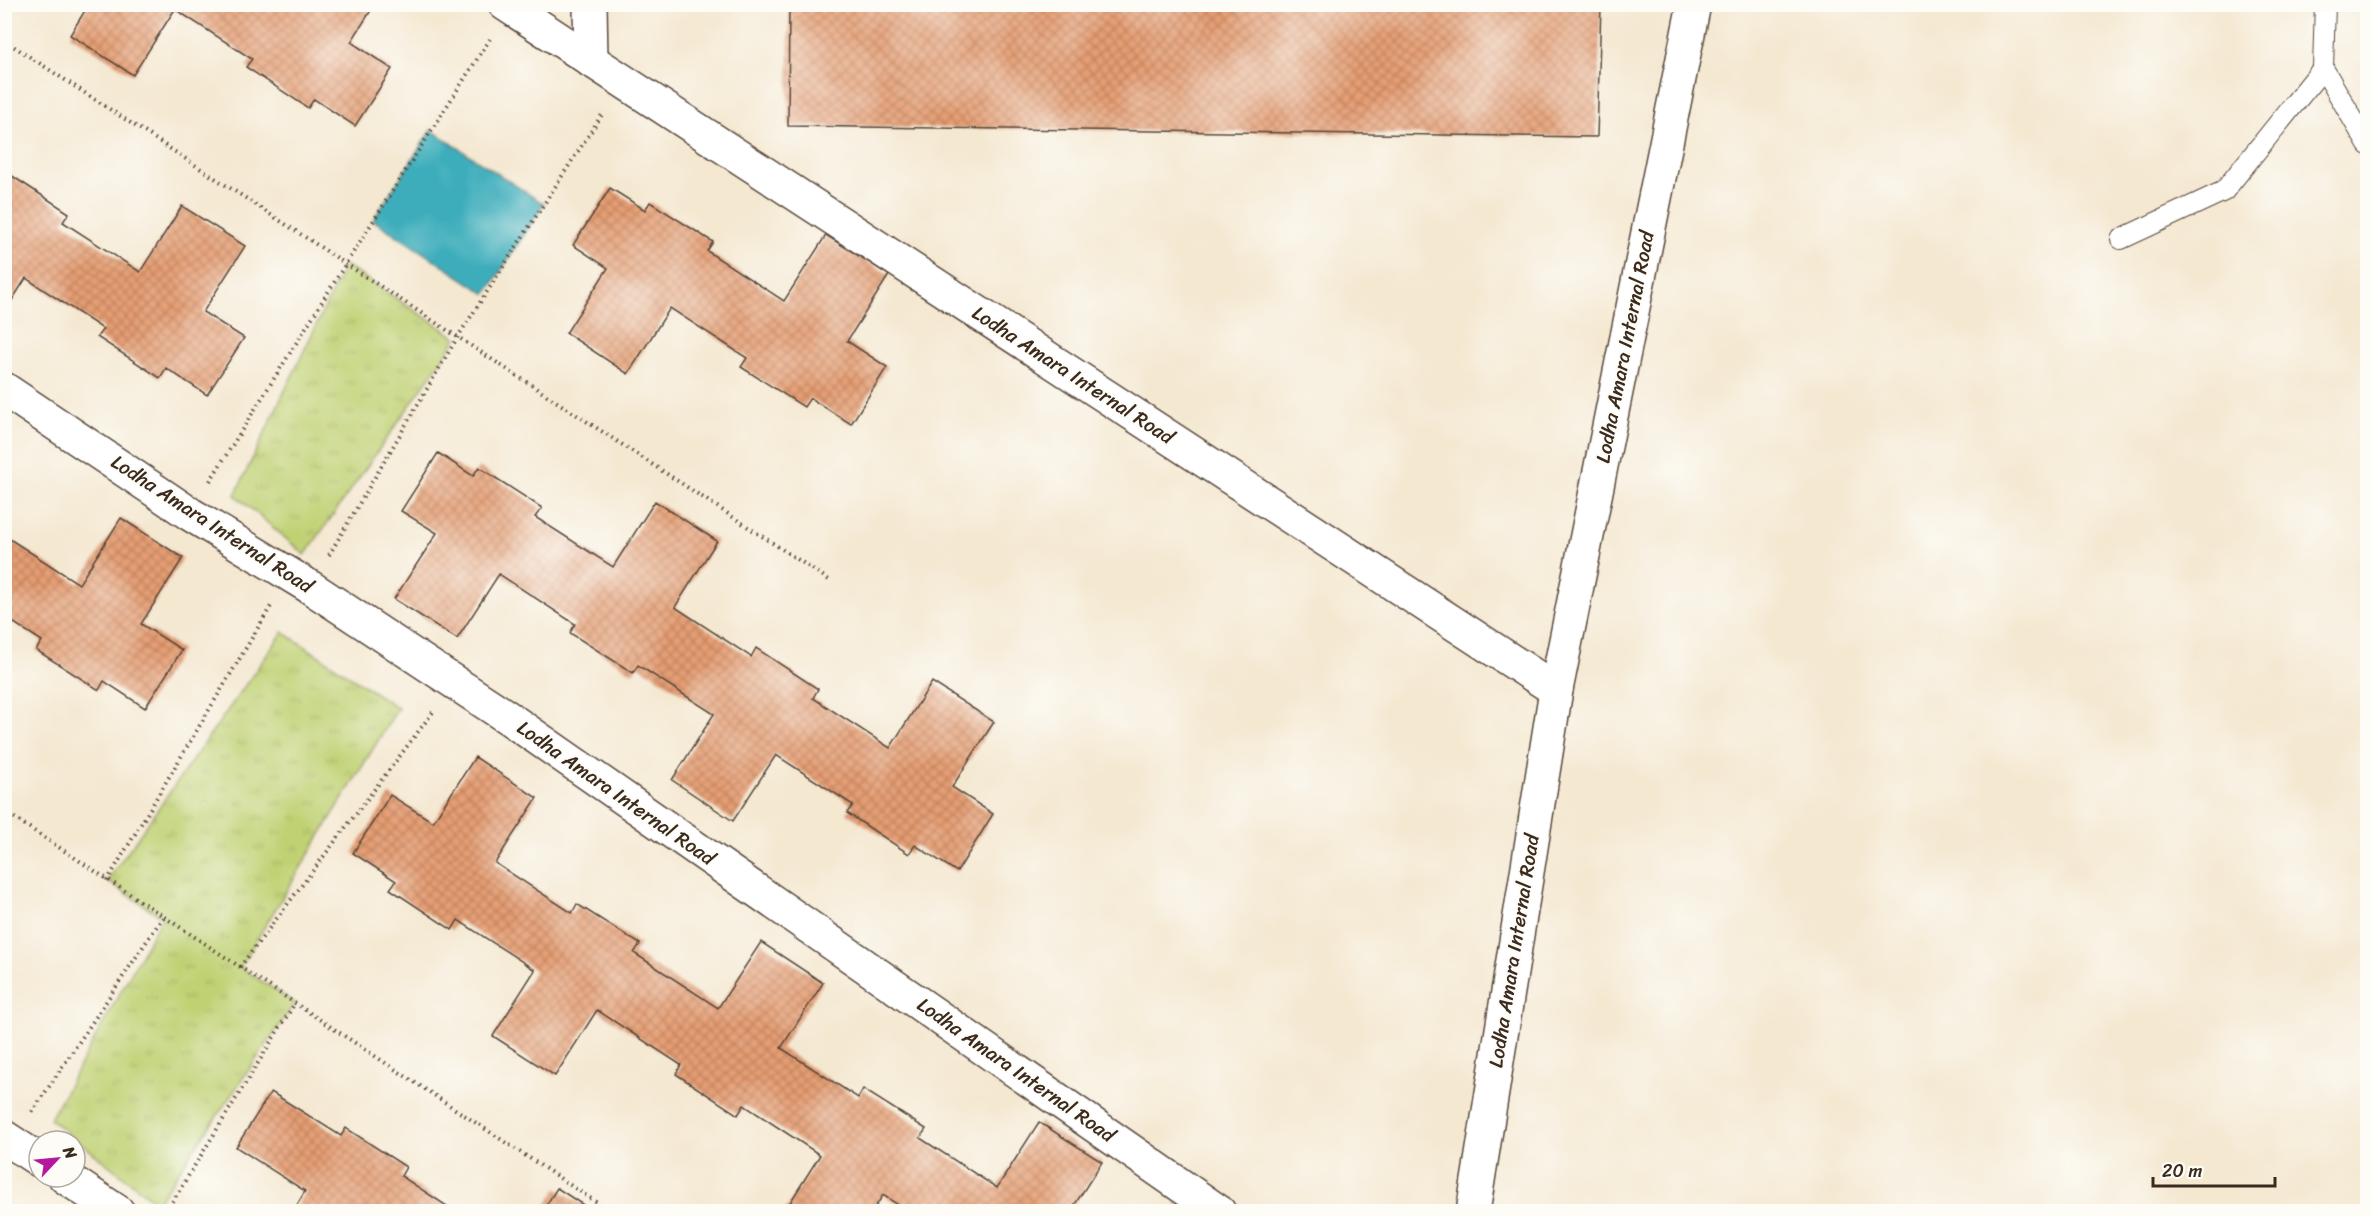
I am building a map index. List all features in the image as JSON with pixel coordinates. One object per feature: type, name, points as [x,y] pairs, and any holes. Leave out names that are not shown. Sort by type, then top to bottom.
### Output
[{"type":"street","points":[[590,4],[591,61]]},
{"type":"street","name":"Lodha Amara Internal Road","points":[[1473,1212],[1556,690],[1694,4]]},
{"type":"street","name":"Lodha Amara Internal Road","points":[[508,6],[1556,690]]},
{"type":"street","name":"Lodha Amara Internal Road","points":[[4,388],[190,514],[300,580],[455,683],[1219,1212]]},
{"type":"street","points":[[8,1140],[27,1152]]},
{"type":"street","points":[[83,1189],[118,1212]]},
{"type":"lane","points":[[2325,4],[2323,68],[2367,145]]},
{"type":"lane","points":[[2121,239],[2224,191],[2323,68]]},
{"type":"path","points":[[190,514],[508,6]]},
{"type":"path","points":[[4,40],[829,580]]},
{"type":"path","points":[[107,881],[623,82]]},
{"type":"path","points":[[240,968],[455,683]]},
{"type":"path","points":[[4,811],[611,1212]]},
{"type":"path","points":[[8,1140],[163,917]]},
{"type":"path","points":[[166,1212],[295,1004]]},
{"type":"green space","points":[[345,265],[457,338],[305,555],[235,495]]},
{"type":"green space","points":[[283,632],[398,708],[240,967],[295,1003],[157,1203],[87,1148],[87,1129],[63,1129],[50,1119],[162,917],[107,881]]},
{"type":"water","points":[[431,130],[544,204],[486,294],[373,220]]},
{"type":"building","points":[[89,4],[375,4],[351,42],[392,69],[355,126],[314,99],[308,108],[246,67],[252,59],[175,9],[133,75],[70,35]]},
{"type":"building","points":[[789,4],[1601,4],[1597,137],[788,126]]},
{"type":"building","points":[[6,172],[69,213],[63,222],[140,272],[182,206],[245,246],[203,312],[244,338],[207,395],[166,368],[160,378],[97,337],[103,329],[26,278],[4,313]]},
{"type":"building","points":[[610,188],[645,210],[650,202],[713,242],[707,251],[784,301],[826,235],[889,275],[847,341],[887,367],[851,424],[810,398],[804,407],[741,367],[747,358],[670,308],[628,374],[566,333],[608,268],[573,245]]},
{"type":"building","points":[[438,453],[473,476],[479,467],[542,508],[535,517],[613,567],[655,501],[717,541],[675,607],[751,657],[756,648],[818,689],[813,698],[890,748],[932,682],[994,722],[952,787],[993,814],[957,872],[915,845],[909,854],[847,813],[853,805],[776,755],[733,821],[672,780],[714,714],[638,665],[633,673],[570,633],[575,624],[499,574],[457,639],[394,599],[437,533],[401,511]]},
{"type":"building","points":[[121,518],[183,558],[141,624],[182,650],[145,708],[104,681],[99,690],[36,650],[42,641],[5,617],[5,536],[79,584]]},
{"type":"building","points":[[475,757],[537,798],[495,863],[572,913],[577,904],[640,944],[634,953],[718,1008],[761,942],[823,983],[781,1048],[858,1098],[863,1089],[926,1129],[920,1138],[997,1188],[1039,1122],[1102,1162],[1070,1212],[909,1212],[883,1195],[872,1212],[784,1212],[820,1155],[744,1105],[738,1115],[676,1074],[681,1065],[597,1010],[555,1076],[493,1036],[535,970],[458,920],[452,930],[390,889],[396,881],[353,853],[390,795],[433,822]]},
{"type":"building","points":[[271,1092],[341,1136],[346,1128],[406,1167],[401,1176],[456,1212],[293,1212],[305,1191],[236,1147]]},
{"type":"building","points":[[557,1188],[594,1212],[542,1212]]}]
